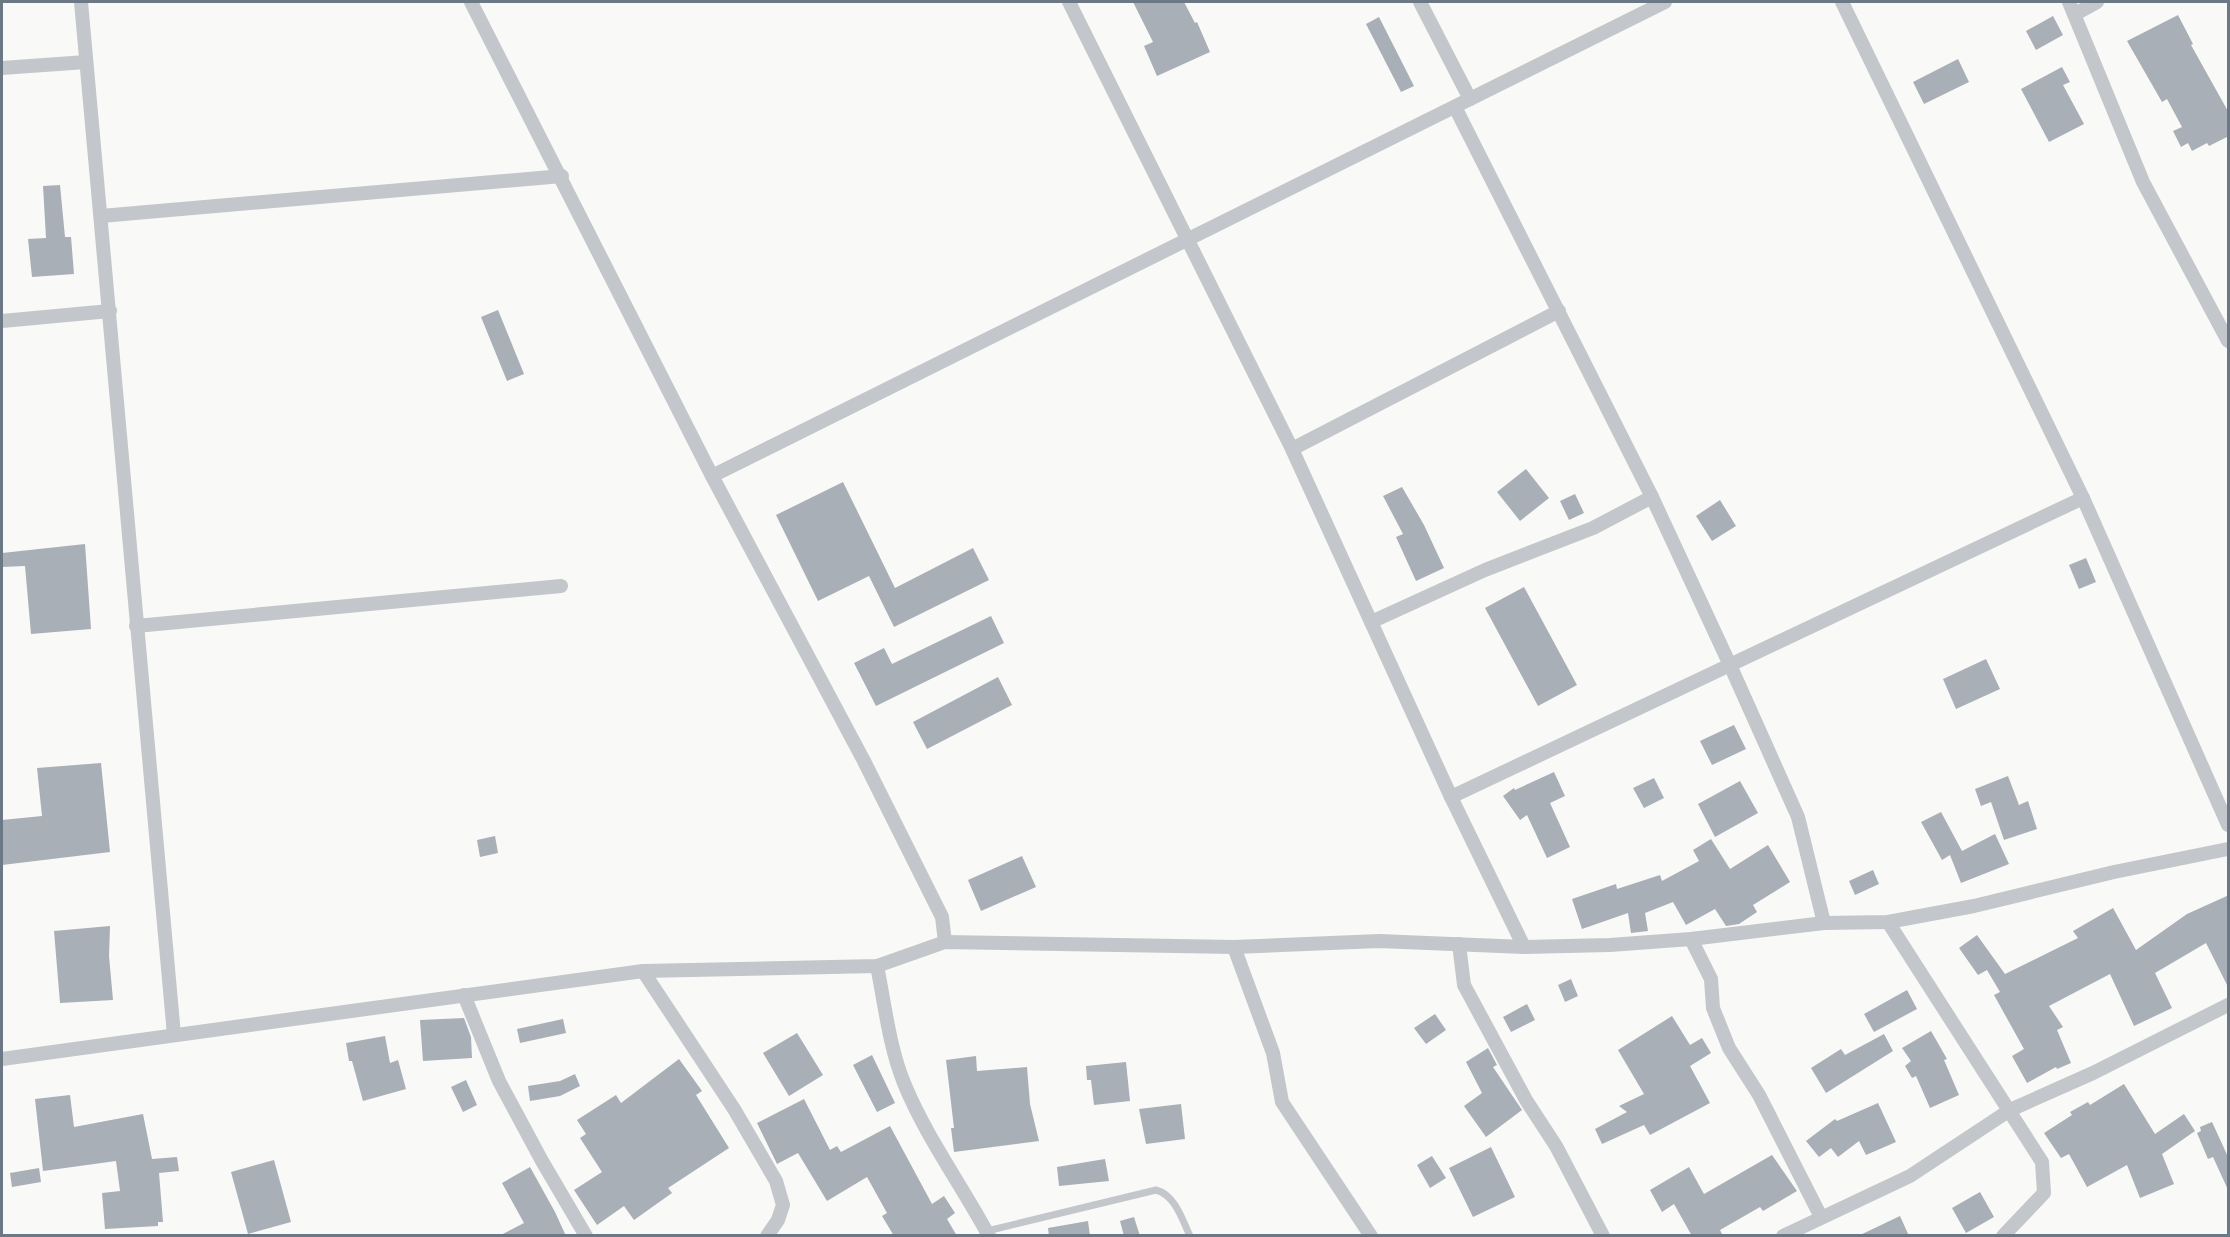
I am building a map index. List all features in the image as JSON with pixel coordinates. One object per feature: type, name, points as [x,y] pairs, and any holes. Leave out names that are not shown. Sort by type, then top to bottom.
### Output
[{"type":"street","points":[[81,2],[174,1035]]},
{"type":"street","points":[[471,2],[562,176],[712,476],[864,761],[942,917],[945,942]]},
{"type":"street","points":[[1069,2],[1292,449],[1451,797],[1524,947]]},
{"type":"street","points":[[1420,2],[1470,99]]},
{"type":"street","points":[[712,476],[1665,2]]},
{"type":"street","points":[[1842,2],[2084,498],[2229,825]]},
{"type":"street","points":[[2097,2],[2072,8],[2143,182],[2229,341]]},
{"type":"street","points":[[2,68],[86,62]]},
{"type":"street","points":[[1455,106],[1652,497],[1730,665],[1798,817],[1824,923]]},
{"type":"street","points":[[100,216],[562,176]]},
{"type":"street","points":[[2,321],[110,311]]},
{"type":"street","points":[[1292,449],[1559,311]]},
{"type":"street","points":[[1371,622],[1485,570],[1593,528],[1652,497]]},
{"type":"street","points":[[1451,797],[2084,498]]},
{"type":"street","points":[[136,626],[561,586]]},
{"type":"street","points":[[2,1059],[644,971],[878,966],[945,942],[1234,947],[1379,941],[1524,947],[1610,945],[1691,939],[1824,923],[1888,922],[1974,906],[2114,872],[2229,849]]},
{"type":"street","points":[[1888,922],[2042,1162],[2044,1193],[2003,1236]]},
{"type":"street","points":[[1691,939],[1711,979],[1713,1008],[1729,1048],[1759,1095],[1821,1216]]},
{"type":"street","points":[[1459,944],[1464,985],[1526,1100],[1556,1146],[1603,1236]]},
{"type":"street","points":[[1234,947],[1273,1053],[1282,1102],[1371,1236]]},
{"type":"street","points":[[878,966],[891,1038],[904,1082],[926,1128],[988,1233]]},
{"type":"street","points":[[644,971],[734,1109],[776,1180],[783,1205],[778,1220],[767,1236]]},
{"type":"street","points":[[464,995],[499,1081],[586,1236]]},
{"type":"street","points":[[1783,1236],[1821,1216],[1910,1176],[2010,1110],[2093,1073],[2229,1005]]},
{"type":"lane","points":[[988,1233],[1156,1190],[1164,1192],[1172,1200],[1190,1236]]},
{"type":"building","points":[[1133,2],[1184,2],[1195,23],[1197,22],[1210,52],[1157,76],[1144,46],[1153,42]]},
{"type":"building","points":[[2178,15],[2193,44],[2191,45],[2229,113],[2229,136],[2192,151],[2188,143],[2181,147],[2173,131],[2182,127],[2167,99],[2162,102],[2127,41]]},
{"type":"building","points":[[2053,16],[2063,35],[2036,50],[2026,31]]},
{"type":"building","points":[[1379,17],[1414,86],[1401,92],[1366,24]]},
{"type":"building","points":[[1958,59],[1969,82],[1924,104],[1913,82]]},
{"type":"building","points":[[2062,67],[2070,82],[2063,85],[2084,124],[2049,142],[2021,89]]},
{"type":"building","points":[[60,185],[65,237],[71,237],[74,274],[32,277],[28,239],[46,238],[43,186]]},
{"type":"building","points":[[498,310],[524,374],[507,381],[481,317]]},
{"type":"building","points":[[1526,469],[1549,498],[1520,521],[1497,492]]},
{"type":"building","points":[[843,482],[895,588],[973,548],[989,580],[894,627],[869,576],[818,601],[776,515]]},
{"type":"building","points":[[1402,487],[1424,525],[1444,568],[1416,581],[1396,537],[1403,534],[1383,496]]},
{"type":"building","points":[[1575,494],[1584,513],[1569,520],[1560,501]]},
{"type":"building","points":[[1720,500],[1736,526],[1712,541],[1696,516]]},
{"type":"building","points":[[85,544],[91,629],[31,634],[25,566],[2,567],[2,553]]},
{"type":"building","points":[[2086,558],[2096,582],[2079,589],[2069,565]]},
{"type":"building","points":[[1524,587],[1577,685],[1538,706],[1485,608]]},
{"type":"building","points":[[991,616],[1004,643],[876,706],[854,663],[884,648],[892,664]]},
{"type":"building","points":[[1986,659],[2000,689],[1956,709],[1943,679]]},
{"type":"building","points":[[998,677],[1012,705],[927,749],[913,722]]},
{"type":"building","points":[[1734,725],[1746,749],[1712,765],[1700,741]]},
{"type":"building","points":[[101,763],[110,852],[2,865],[2,820],[42,816],[37,768]]},
{"type":"building","points":[[1554,772],[1565,796],[1550,803],[1570,847],[1547,858],[1527,815],[1520,820],[1503,796],[1514,788],[1515,790]]},
{"type":"building","points":[[2008,776],[2019,805],[2028,801],[2037,829],[2004,840],[1991,802],[1981,806],[1975,789]]},
{"type":"building","points":[[1654,778],[1664,798],[1644,808],[1633,788]]},
{"type":"building","points":[[1740,781],[1758,813],[1715,837],[1698,804]]},
{"type":"building","points":[[1941,812],[1962,851],[1995,834],[2009,864],[1961,883],[1950,855],[1942,860],[1921,822]]},
{"type":"building","points":[[495,836],[498,853],[480,857],[477,840]]},
{"type":"building","points":[[1711,839],[1730,869],[1768,845],[1790,882],[1753,905],[1757,912],[1739,924],[1726,926],[1715,909],[1686,925],[1673,902],[1645,913],[1648,931],[1631,933],[1628,913],[1582,929],[1572,899],[1616,884],[1617,889],[1660,875],[1662,881],[1699,861],[1693,850]]},
{"type":"building","points":[[1022,856],[1036,887],[981,911],[968,880]]},
{"type":"building","points":[[1873,870],[1879,884],[1855,895],[1849,881]]},
{"type":"building","points":[[2229,895],[2229,989],[2206,943],[2155,973],[2172,1008],[2134,1026],[2110,974],[2049,1006],[2063,1027],[2057,1030],[2071,1063],[2057,1069],[2056,1067],[2027,1083],[2012,1056],[2024,1049],[1994,995],[2000,992],[1987,970],[1978,975],[1959,948],[1977,935],[2005,974],[2078,938],[2073,931],[2113,908],[2136,950],[2187,914]]},
{"type":"building","points":[[110,926],[109,956],[113,1000],[60,1003],[54,931]]},
{"type":"building","points":[[1571,979],[1578,996],[1565,1002],[1558,985]]},
{"type":"building","points":[[1907,990],[1917,1009],[1874,1032],[1864,1014]]},
{"type":"building","points":[[1527,1004],[1535,1020],[1511,1032],[1503,1017]]},
{"type":"building","points":[[1435,1014],[1446,1030],[1426,1044],[1414,1028]]},
{"type":"building","points":[[1672,1016],[1690,1045],[1702,1038],[1711,1053],[1690,1066],[1710,1103],[1650,1135],[1644,1125],[1602,1144],[1595,1129],[1627,1112],[1619,1106],[1644,1094],[1618,1050]]},
{"type":"building","points":[[464,1018],[471,1037],[472,1058],[423,1061],[420,1020]]},
{"type":"building","points":[[563,1019],[566,1033],[520,1043],[517,1029]]},
{"type":"building","points":[[1931,1031],[1947,1059],[1944,1060],[1959,1095],[1930,1108],[1916,1076],[1912,1078],[1905,1066],[1911,1061],[1902,1048]]},
{"type":"building","points":[[797,1033],[823,1075],[789,1096],[763,1053]]},
{"type":"building","points":[[1884,1034],[1893,1051],[1826,1093],[1811,1068],[1841,1049],[1845,1055]]},
{"type":"building","points":[[385,1036],[390,1063],[398,1060],[406,1089],[363,1101],[352,1061],[349,1061],[346,1043]]},
{"type":"building","points":[[1488,1048],[1497,1065],[1493,1067],[1522,1110],[1486,1137],[1464,1106],[1482,1093],[1466,1062]]},
{"type":"building","points":[[872,1055],[895,1103],[877,1112],[853,1065]]},
{"type":"building","points":[[976,1056],[977,1071],[1027,1067],[1030,1104],[1039,1141],[954,1152],[951,1128],[954,1128],[946,1060]]},
{"type":"building","points":[[679,1059],[702,1091],[696,1095],[729,1148],[668,1188],[672,1193],[634,1220],[624,1206],[597,1225],[574,1190],[602,1172],[580,1138],[586,1134],[577,1120],[616,1095],[621,1103]]},
{"type":"building","points":[[1126,1062],[1130,1101],[1094,1105],[1091,1080],[1087,1080],[1086,1066]]},
{"type":"building","points":[[575,1074],[580,1086],[560,1096],[530,1101],[528,1086],[560,1081]]},
{"type":"building","points":[[466,1080],[477,1105],[463,1112],[451,1087]]},
{"type":"building","points":[[2124,1084],[2155,1134],[2184,1114],[2195,1131],[2162,1154],[2174,1184],[2140,1198],[2127,1165],[2087,1187],[2069,1154],[2061,1158],[2044,1133],[2072,1115],[2070,1112],[2088,1102],[2090,1105]]},
{"type":"building","points":[[70,1095],[74,1127],[143,1114],[152,1159],[177,1157],[179,1171],[159,1173],[163,1222],[158,1222],[158,1226],[105,1229],[102,1193],[120,1191],[116,1161],[43,1171],[35,1099]]},
{"type":"building","points":[[804,1099],[830,1150],[837,1146],[841,1152],[890,1126],[932,1204],[944,1196],[955,1213],[947,1219],[957,1236],[894,1236],[882,1216],[887,1213],[867,1177],[827,1201],[798,1153],[777,1164],[757,1123]]},
{"type":"building","points":[[1878,1103],[1896,1142],[1866,1155],[1859,1141],[1838,1157],[1831,1148],[1819,1157],[1806,1141],[1835,1119],[1837,1121]]},
{"type":"building","points":[[1181,1104],[1185,1139],[1146,1144],[1139,1109]]},
{"type":"building","points":[[2212,1122],[2229,1159],[2229,1192],[2213,1157],[2208,1159],[2197,1133],[2201,1131],[2200,1127]]},
{"type":"building","points":[[1491,1147],[1515,1197],[1473,1217],[1449,1168]]},
{"type":"building","points":[[1772,1155],[1797,1191],[1763,1211],[1760,1207],[1720,1230],[1723,1236],[1692,1236],[1674,1204],[1662,1212],[1650,1190],[1689,1167],[1704,1194]]},
{"type":"building","points":[[1432,1156],[1446,1178],[1430,1188],[1417,1165]]},
{"type":"building","points":[[1105,1159],[1109,1181],[1059,1186],[1057,1167]]},
{"type":"building","points":[[274,1160],[291,1222],[248,1234],[231,1172]]},
{"type":"building","points":[[530,1167],[566,1236],[499,1236],[524,1223],[502,1183]]},
{"type":"building","points":[[39,1168],[41,1182],[12,1187],[10,1173]]},
{"type":"building","points":[[1980,1192],[1994,1217],[1966,1233],[1952,1208]]},
{"type":"building","points":[[1900,1216],[1909,1236],[1858,1236]]},
{"type":"building","points":[[1134,1217],[1140,1236],[1124,1236],[1120,1221]]},
{"type":"building","points":[[1088,1221],[1090,1236],[1049,1236],[1048,1228]]}]
